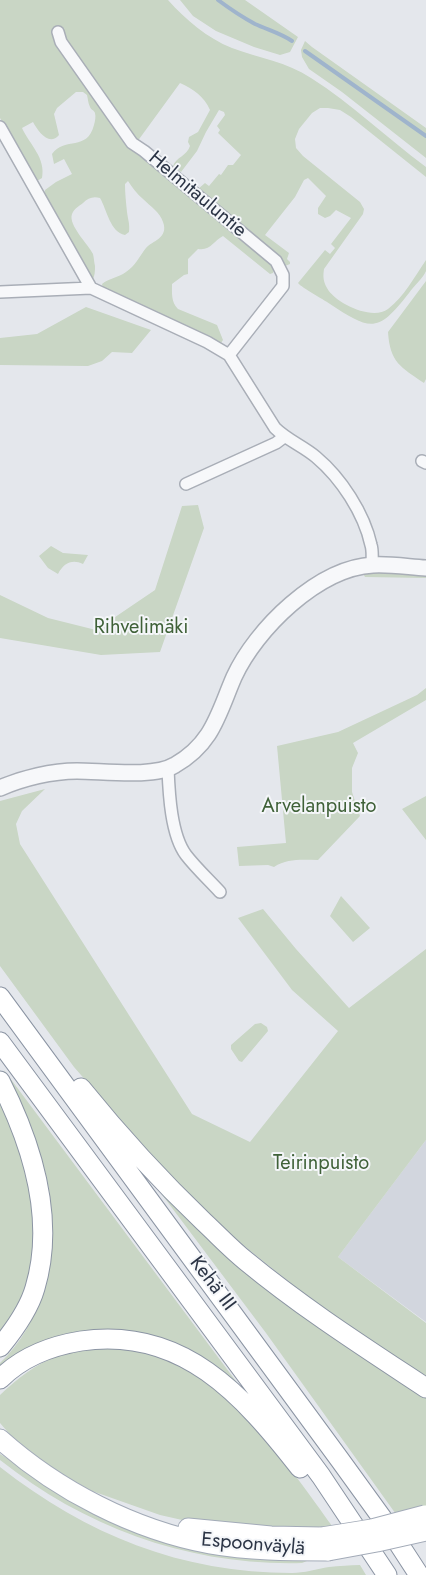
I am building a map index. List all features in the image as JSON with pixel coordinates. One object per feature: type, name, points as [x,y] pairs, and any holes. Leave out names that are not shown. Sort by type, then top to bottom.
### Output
[{"type":"main road","name":"Kehä III","points":[[0,997],[275,1370],[382,1518],[419,1575]]},
{"type":"main road","points":[[23,1030],[68,1072],[138,1156],[244,1260],[341,1332],[426,1388]]},
{"type":"main road","name":"Kehä III","points":[[0,1042],[247,1376],[362,1536],[387,1575]]},
{"type":"main road","points":[[0,1081],[31,1156],[37,1177],[43,1226],[35,1288],[24,1312],[0,1347]]},
{"type":"main road","points":[[0,1379],[42,1350],[63,1344],[109,1338],[130,1339],[150,1343],[172,1351],[192,1361],[210,1374],[243,1403],[290,1455],[316,1488],[362,1536]]},
{"type":"main road","name":"Espoonväylä","points":[[0,1439],[44,1472],[86,1499],[140,1525],[173,1536],[210,1544],[270,1551],[325,1544],[377,1542],[426,1520]]},
{"type":"street","name":"Helmitauluntie","points":[[58,32],[61,42],[132,143],[276,262],[280,268],[283,286],[229,355]]},
{"type":"street","points":[[0,127],[91,288]]},
{"type":"street","points":[[0,292],[91,288],[207,342],[229,355],[267,419],[284,437],[314,456],[331,470],[363,522],[372,546],[372,565]]},
{"type":"street","points":[[186,484],[276,443],[284,437]]},
{"type":"street","points":[[0,788],[25,780],[75,771],[150,772],[168,769],[190,756],[212,730],[241,662],[253,644],[272,622],[303,595],[321,582],[338,574],[372,565],[426,568]]},
{"type":"street","points":[[168,769],[172,815],[179,842],[186,854],[220,892]]},
{"type":"shaded area","points":[[426,1140],[426,1322],[338,1257]]},
{"type":"green space","points":[[0,0],[168,0],[182,15],[206,34],[223,44],[292,68],[311,78],[341,99],[426,167],[426,177],[340,110],[320,108],[312,113],[299,129],[295,139],[296,148],[303,156],[360,202],[364,209],[363,214],[324,269],[324,279],[327,288],[331,294],[354,309],[373,313],[381,312],[388,309],[399,299],[426,260],[425,274],[389,315],[373,324],[355,319],[300,285],[298,283],[325,250],[330,254],[335,248],[331,244],[351,218],[336,210],[325,218],[318,214],[318,208],[326,196],[308,178],[304,180],[295,197],[265,235],[289,253],[287,259],[290,264],[285,266],[198,189],[205,183],[209,186],[219,174],[221,175],[228,165],[233,165],[241,155],[218,133],[220,130],[217,126],[225,115],[224,112],[219,110],[197,151],[181,172],[173,166],[189,149],[189,137],[198,132],[210,110],[198,94],[180,83],[137,142],[129,145],[273,266],[273,273],[270,274],[223,236],[206,249],[198,249],[188,259],[188,274],[172,284],[174,303],[178,309],[217,325],[223,340],[221,343],[209,336],[137,306],[103,288],[102,284],[129,270],[146,248],[164,232],[160,215],[139,195],[128,181],[125,187],[129,232],[125,235],[116,230],[112,225],[100,198],[89,199],[72,214],[76,229],[93,254],[95,270],[92,281],[43,198],[45,190],[72,174],[64,159],[54,164],[52,154],[63,146],[86,138],[91,133],[94,125],[95,113],[90,107],[87,95],[83,92],[76,92],[57,108],[54,114],[59,135],[55,138],[48,139],[38,130],[33,122],[22,128],[42,164],[42,178],[37,181],[34,179],[0,118]]},
{"type":"green space","points":[[180,0],[245,0],[298,37],[290,52],[280,55],[254,47],[216,31],[193,16]]},
{"type":"green space","points":[[305,41],[426,128],[426,158],[342,92],[309,69],[302,57],[301,50]]},
{"type":"green space","points":[[426,281],[426,379],[424,383],[403,368],[394,358],[388,332]]},
{"type":"green space","points":[[86,307],[151,330],[132,353],[112,352],[102,361],[88,366],[0,365],[0,338],[37,334]]},
{"type":"green space","name":"Rihvelimäki","points":[[198,505],[204,528],[160,652],[101,655],[0,638],[0,595],[48,618],[96,630],[155,590],[182,506]]},
{"type":"green space","points":[[51,546],[63,553],[88,555],[83,564],[69,563],[58,574],[48,568],[39,556]]},
{"type":"green space","points":[[362,572],[426,573],[426,578],[365,577]]},
{"type":"green space","name":"Arvelanpuisto","points":[[426,688],[426,700],[353,743],[358,753],[352,768],[352,792],[360,816],[318,860],[290,861],[274,867],[268,865],[239,866],[237,847],[286,843],[277,746],[338,732],[417,695]]},
{"type":"green space","name":"Teirinpuisto","points":[[45,789],[22,811],[16,824],[20,844],[192,1114],[250,1142],[338,1031],[292,990],[238,918],[263,909],[349,1008],[426,949],[426,1140],[338,1257],[426,1323],[426,1377],[329,1314],[218,1225],[149,1153],[74,1067],[0,966],[0,801]]},
{"type":"green space","points":[[426,796],[426,840],[402,809]]},
{"type":"green space","points":[[341,896],[370,928],[353,942],[330,916]]},
{"type":"green space","points":[[261,1023],[267,1027],[268,1031],[242,1062],[239,1061],[231,1049],[231,1045],[255,1024]]},
{"type":"green space","points":[[4,1070],[247,1396],[113,1333],[0,1374],[0,1363],[26,1330],[36,1311],[44,1290],[52,1248],[50,1196],[41,1158],[29,1124]]},
{"type":"green space","points":[[0,1097],[28,1168],[36,1240],[26,1294],[0,1338]]},
{"type":"green space","points":[[148,1176],[426,1397],[426,1508],[398,1517],[266,1333]]},
{"type":"green space","points":[[98,1348],[127,1348],[144,1351],[185,1369],[211,1385],[257,1428],[333,1527],[322,1530],[200,1524],[160,1515],[92,1491],[53,1469],[13,1438],[0,1423],[0,1395],[20,1377],[42,1363],[64,1355]]},
{"type":"green space","points":[[0,1454],[91,1509],[307,1561],[302,1563],[261,1562],[220,1558],[181,1550],[142,1538],[105,1524],[68,1506],[0,1460]]},
{"type":"green space","points":[[0,1467],[33,1491],[101,1530],[137,1546],[174,1557],[212,1566],[251,1571],[292,1573],[329,1567],[360,1565],[366,1575],[0,1575]]},
{"type":"waterway","points":[[218,0],[255,24],[292,41]]},
{"type":"waterway","points":[[305,51],[426,136]]}]
